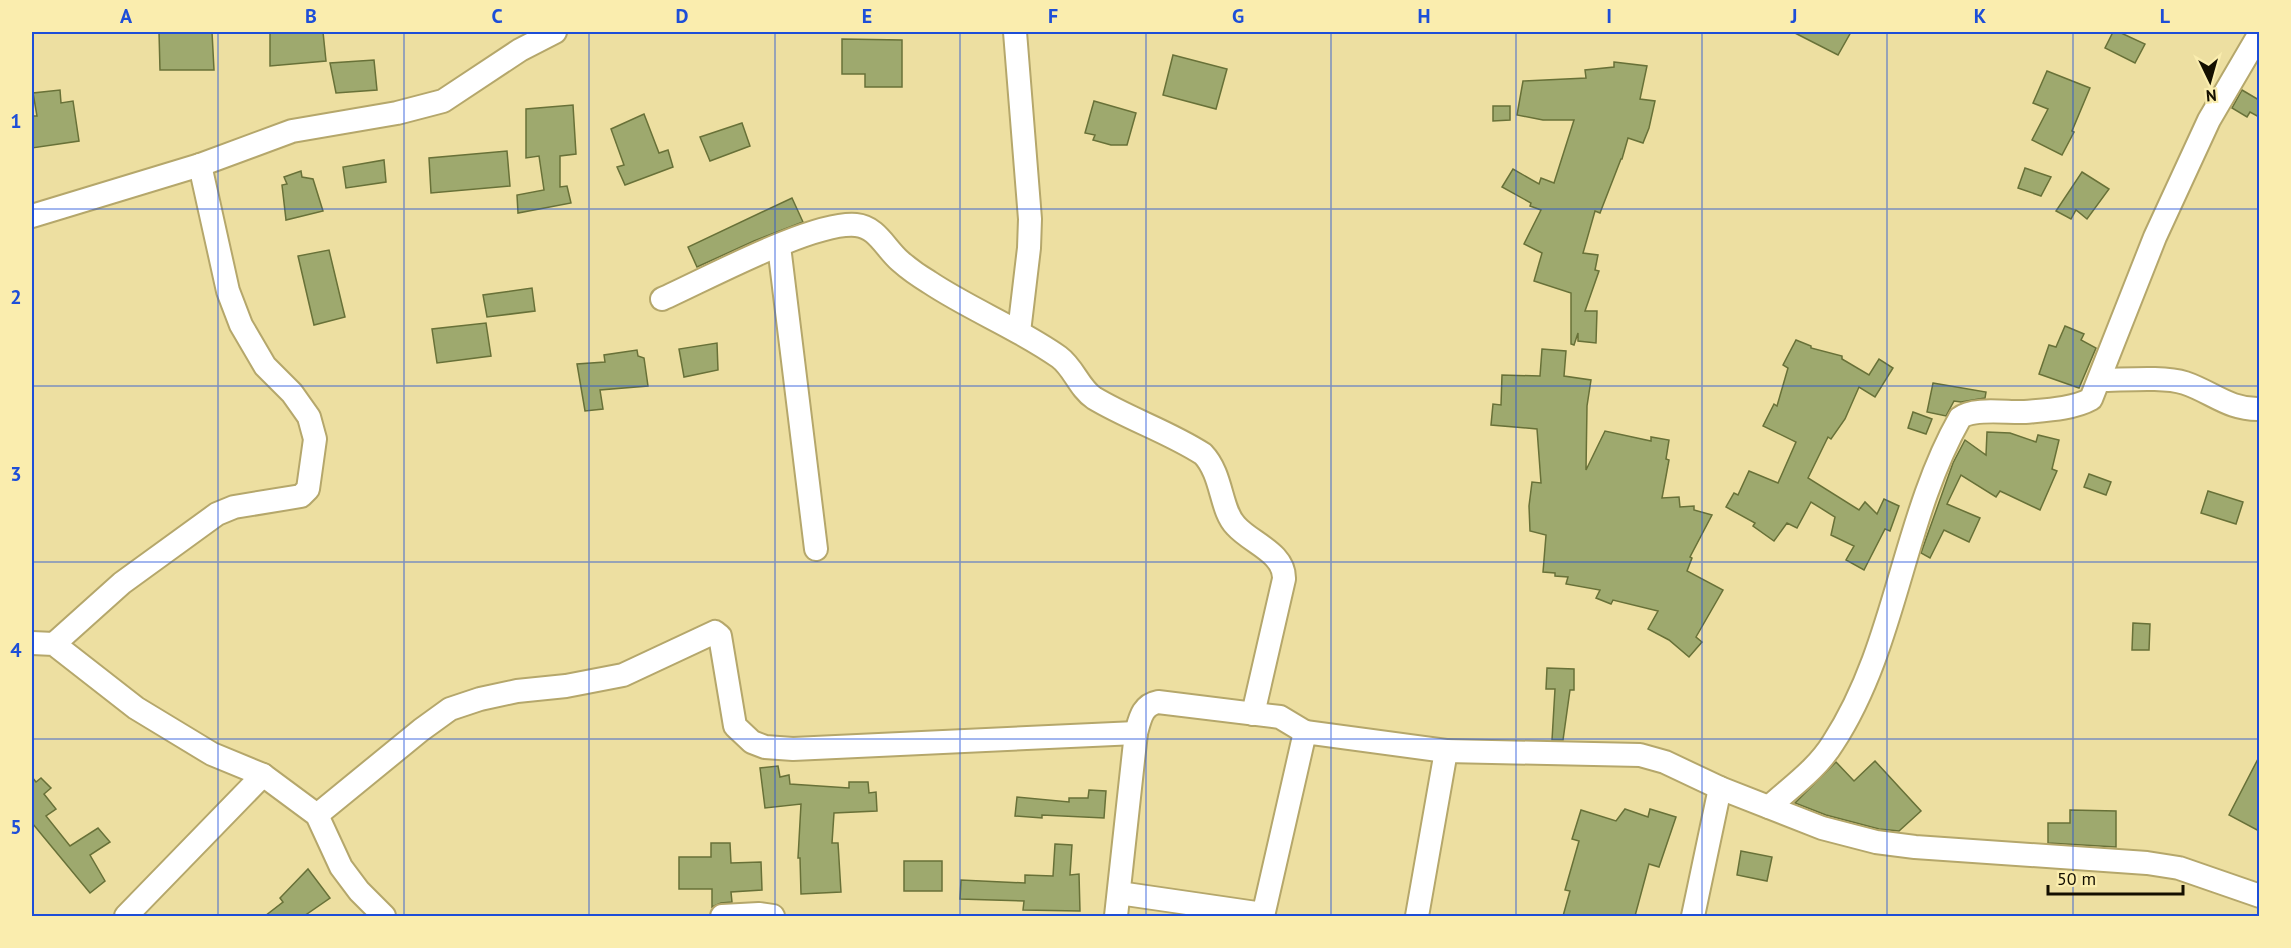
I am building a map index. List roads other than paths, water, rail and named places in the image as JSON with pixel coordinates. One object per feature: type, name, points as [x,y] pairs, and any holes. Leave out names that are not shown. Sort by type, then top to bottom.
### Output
[{"type":"street","points":[[32,216],[200,165],[292,131],[397,113],[443,101],[520,50],[555,32]]},
{"type":"street","points":[[1016,32],[1030,219],[1029,248],[1019,332]]},
{"type":"street","points":[[1769,807],[1818,764],[1833,744],[1852,709],[1872,662],[1925,495],[1960,418],[1968,412],[2025,412],[2084,403],[2091,399],[2154,237],[2209,120],[2259,33]]},
{"type":"street","points":[[54,644],[122,583],[217,514],[234,507],[301,496],[308,489],[315,439],[309,417],[292,393],[265,366],[241,325],[228,291],[200,165]]},
{"type":"street","points":[[662,299],[822,229],[843,225],[866,227],[874,232],[898,260],[949,296],[1019,332],[1060,358],[1070,367],[1092,397],[1203,454],[1215,470],[1233,524],[1282,565],[1284,579],[1253,714]]},
{"type":"street","points":[[779,246],[816,549]]},
{"type":"street","points":[[2100,380],[2174,380],[2194,386],[2240,408],[2259,409]]},
{"type":"street","points":[[317,815],[421,730],[450,710],[480,699],[516,691],[566,686],[623,675],[714,632],[720,636],[735,726],[752,741],[765,747],[793,749],[1136,733]]},
{"type":"street","points":[[32,643],[54,644],[136,708],[212,754],[262,775],[317,815],[341,867],[359,891],[384,916]]},
{"type":"street","points":[[1116,916],[1136,733],[1143,710],[1149,704],[1158,702],[1280,717],[1305,732],[1446,751],[1640,756],[1665,762],[1720,788],[1822,828],[1876,842],[2179,868],[2259,896]]},
{"type":"street","points":[[1119,893],[1263,915],[1305,732]]},
{"type":"street","points":[[1418,916],[1446,751]]},
{"type":"street","points":[[126,916],[262,775]]},
{"type":"street","points":[[1693,916],[1720,788]]},
{"type":"street","points":[[722,916],[759,914],[773,916]]}]
